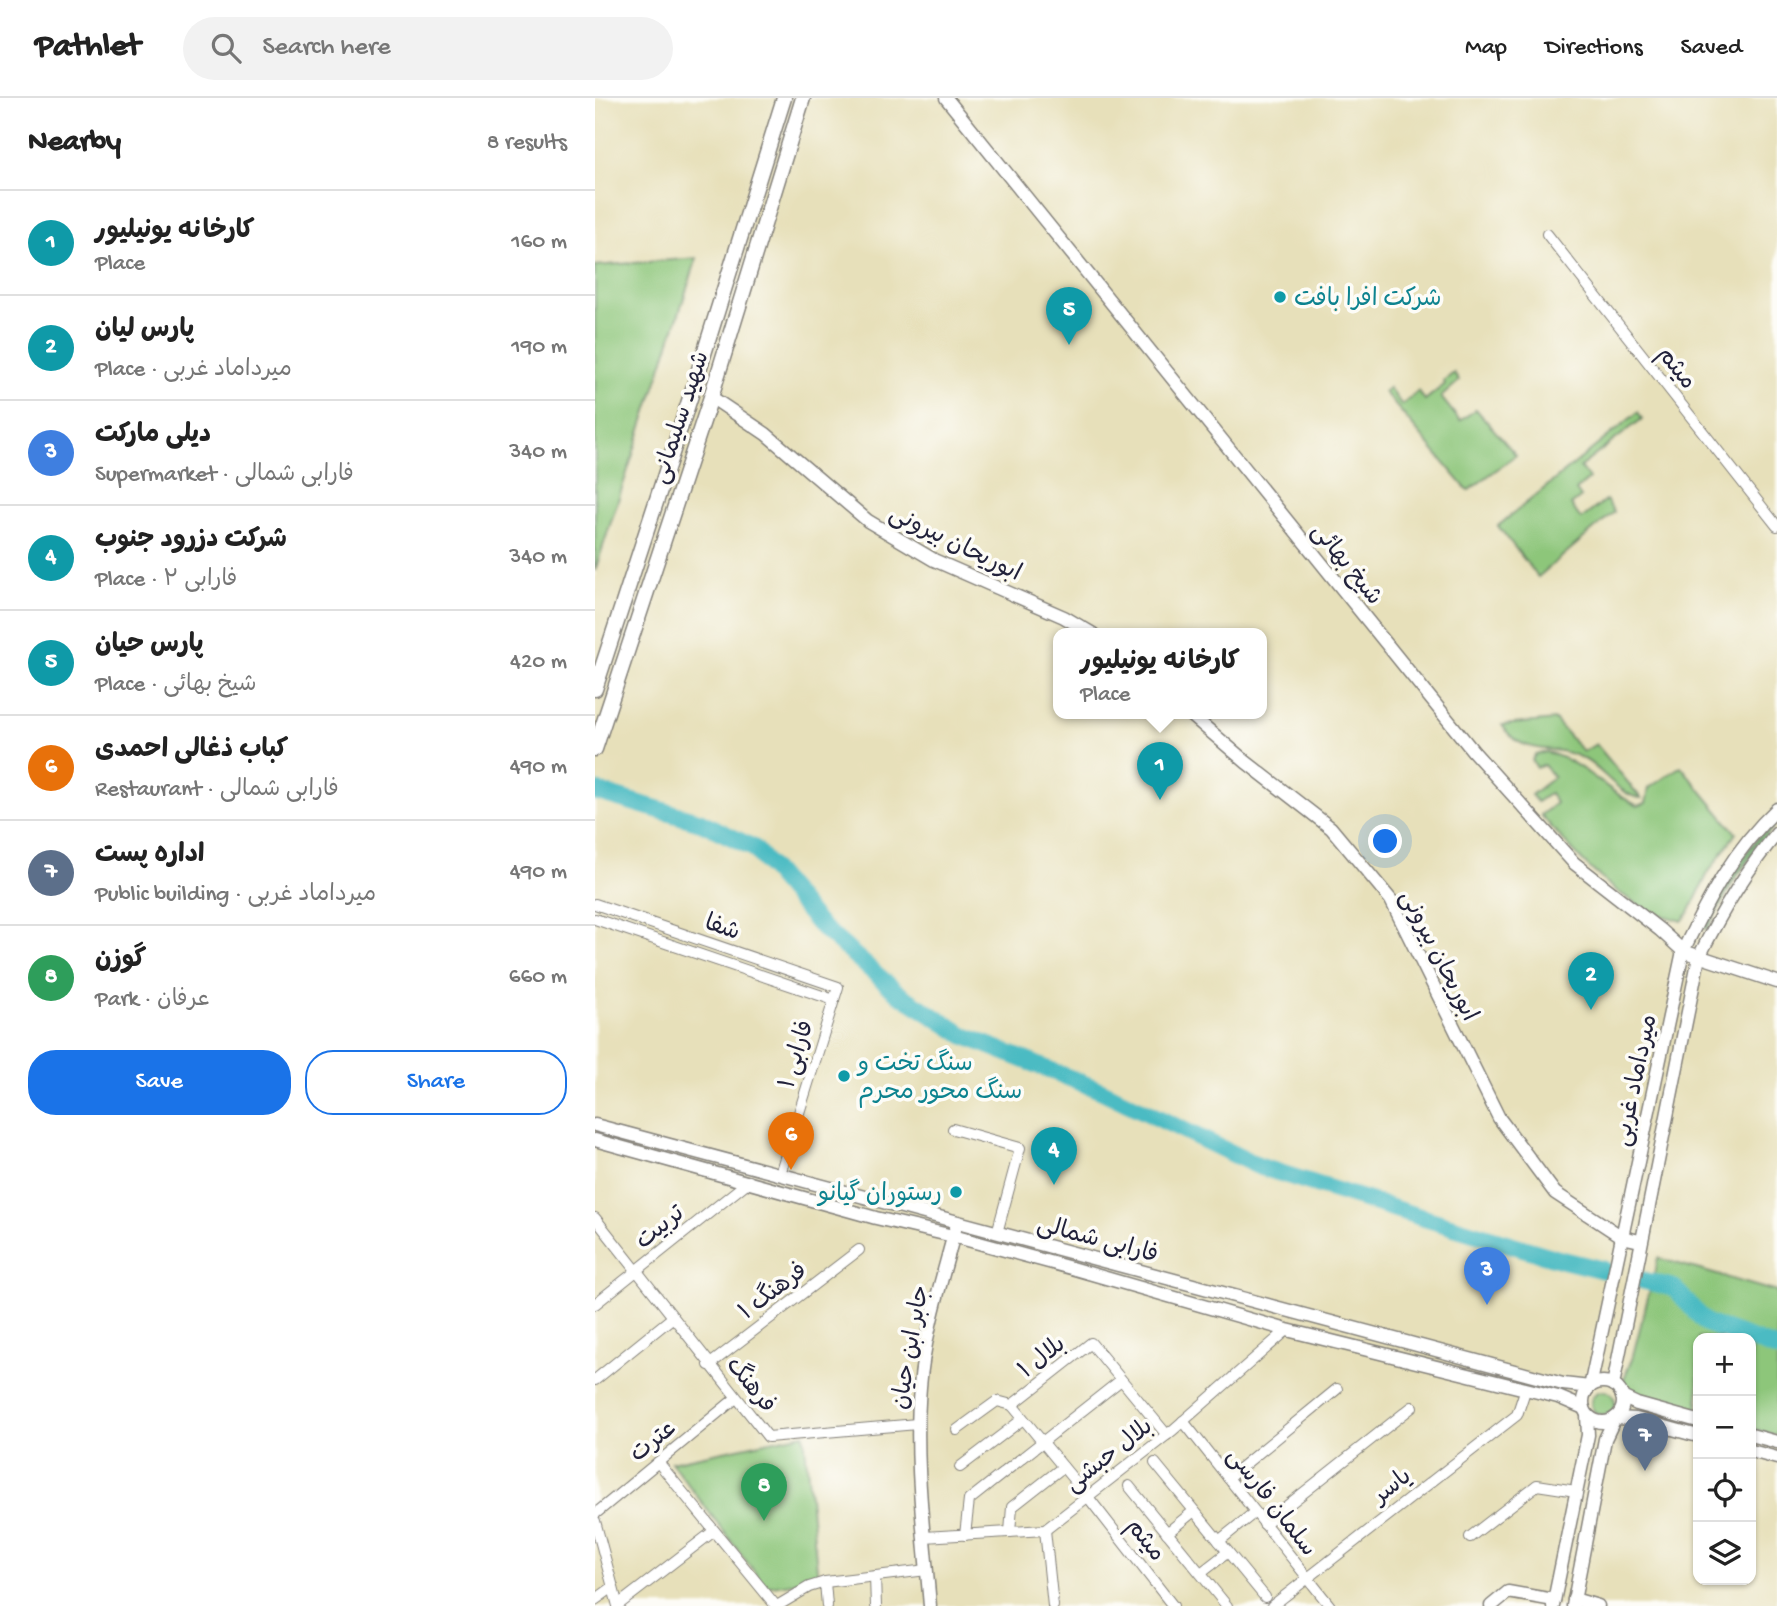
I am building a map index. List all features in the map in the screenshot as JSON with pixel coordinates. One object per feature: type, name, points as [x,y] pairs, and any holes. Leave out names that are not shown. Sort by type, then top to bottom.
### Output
[{"type":"main road","name":"شهید سلیمانی","points":[[595,689],[784,98]]},
{"type":"main road","name":"شهید سلیمانی","points":[[595,750],[711,397],[803,98]]},
{"type":"street","name":"شیخ بهائی","points":[[946,98],[1473,751],[1574,863],[1683,951],[1777,982]]},
{"type":"street","name":"میثم","points":[[1547,234],[1777,526]]},
{"type":"street","name":"ابوریحان بیرونی","points":[[711,397],[766,433],[868,522],[934,560],[1064,617],[1083,628]]},
{"type":"street","name":"ابوریحان بیرونی","points":[[1196,719],[1331,828],[1391,900],[1499,1118],[1555,1193],[1622,1237]]},
{"type":"street","name":"میرداماد غربی","points":[[1591,1387],[1683,951],[1708,899],[1735,855],[1777,808]]},
{"type":"street","name":"میرداماد غربی","points":[[1613,1385],[1699,957],[1737,886],[1777,833]]},
{"type":"street","name":"شفا","points":[[595,904],[838,987]]},
{"type":"street","name":"شفا","points":[[595,919],[834,1000]]},
{"type":"street","points":[[653,939],[657,925]]},
{"type":"street","name":"فارابی ۱","points":[[781,1174],[838,987]]},
{"type":"street","name":"فارابی شمالی","points":[[595,1125],[1563,1384],[1591,1387]]},
{"type":"street","points":[[953,1129],[1020,1148],[997,1233]]},
{"type":"street","name":"فارابی شمالی","points":[[595,1140],[876,1218],[953,1236],[1287,1330],[1558,1397],[1586,1411]]},
{"type":"street","name":"تربیت","points":[[595,1304],[749,1181]]},
{"type":"street","name":"فرهنگ","points":[[595,1218],[768,1437],[917,1424]]},
{"type":"street","name":"جابر ابن حیان","points":[[930,1606],[916,1443],[917,1424],[922,1370],[932,1319],[957,1222]]},
{"type":"street","points":[[1622,1237],[1640,1241]]},
{"type":"street","name":"فرهنگ ۱","points":[[709,1365],[859,1250]]},
{"type":"street","points":[[595,1380],[673,1317]]},
{"type":"street","name":"بلال حبشی","points":[[1045,1530],[1167,1435],[1287,1330]]},
{"type":"street","name":"بلال ۱","points":[[1088,1497],[1012,1405],[1091,1343],[1121,1380]]},
{"type":"street","points":[[965,1535],[969,1500],[1121,1380],[1167,1435]]},
{"type":"street","points":[[1491,1606],[1508,1592],[1553,1603],[1588,1435],[1584,1396],[1591,1387],[1601,1382],[1613,1385],[1622,1397],[1637,1404],[1693,1420]]},
{"type":"street","points":[[1228,1478],[1337,1389]]},
{"type":"street","name":"یاسر","points":[[1272,1606],[1517,1415],[1525,1391]]},
{"type":"street","points":[[1598,1606],[1573,1603],[1605,1439],[1622,1408],[1622,1397]]},
{"type":"street","name":"عترت","points":[[595,1514],[736,1398]]},
{"type":"street","points":[[957,1430],[997,1401],[1012,1405]]},
{"type":"street","points":[[1264,1524],[1412,1408]]},
{"type":"street","points":[[1586,1411],[1592,1419],[1604,1422],[1615,1418],[1636,1419],[1693,1435]]},
{"type":"street","points":[[960,1467],[1023,1419]]},
{"type":"street","name":"سلمان فارسی","points":[[1183,1421],[1330,1606]]},
{"type":"street","points":[[1756,1436],[1777,1442]]},
{"type":"street","points":[[1756,1452],[1777,1458]]},
{"type":"street","points":[[658,1462],[776,1606],[809,1587],[825,1582],[927,1570]]},
{"type":"street","points":[[1156,1463],[1265,1597]]},
{"type":"street","points":[[1010,1532],[1011,1507],[1063,1467]]},
{"type":"street","points":[[1470,1537],[1537,1485],[1576,1491]]},
{"type":"street","points":[[1129,1486],[1227,1606]]},
{"type":"street","name":"میثم","points":[[1088,1497],[1173,1606]]},
{"type":"street","points":[[1167,1533],[1194,1511]]},
{"type":"street","points":[[1219,1541],[1255,1512]]},
{"type":"street","points":[[595,1521],[618,1606],[714,1531]]},
{"type":"street","points":[[924,1537],[1045,1530],[1053,1606]]},
{"type":"street","points":[[1201,1573],[1228,1552]]},
{"type":"street","points":[[875,1577],[876,1606]]},
{"type":"street","points":[[825,1582],[827,1606]]},
{"type":"street","points":[[595,1600],[613,1587]]},
{"type":"green space","points":[[697,258],[595,571],[595,266]]},
{"type":"green space","points":[[1454,373],[1459,381],[1441,397],[1460,421],[1476,409],[1516,455],[1468,491],[1384,392],[1389,388],[1402,405],[1418,391],[1425,400]]},
{"type":"green space","points":[[1638,412],[1642,419],[1580,467],[1589,479],[1576,490],[1581,497],[1571,505],[1581,519],[1606,500],[1614,512],[1538,577],[1498,526]]},
{"type":"green space","points":[[1555,720],[1583,752],[1596,744],[1641,798],[1625,792],[1584,759],[1519,742],[1510,736],[1502,725]]},
{"type":"green space","points":[[1546,752],[1572,762],[1638,806],[1646,803],[1649,788],[1681,766],[1736,833],[1708,873],[1689,913],[1682,921],[1650,911],[1616,890],[1576,855],[1541,815],[1556,803],[1550,793],[1537,802],[1531,795],[1554,777],[1544,765],[1537,768],[1532,760],[1535,755]]},
{"type":"green space","points":[[1777,816],[1777,822],[1734,880],[1705,929],[1702,925],[1726,882],[1755,841]]},
{"type":"green space","points":[[1658,1258],[1777,1292],[1777,1436],[1756,1430],[1756,1333],[1693,1333],[1693,1413],[1631,1395],[1622,1383],[1632,1359]]},
{"type":"green space","points":[[1603,1391],[1611,1395],[1615,1403],[1611,1411],[1603,1415],[1595,1411],[1591,1403],[1595,1395]]},
{"type":"green space","points":[[804,1434],[818,1579],[766,1587],[671,1462]]},
{"type":"waterway","points":[[595,791],[701,822],[754,848],[818,924],[899,994],[965,1036],[1102,1091],[1258,1166],[1559,1259],[1604,1270]]},
{"type":"waterway","points":[[1641,1280],[1674,1288],[1706,1323],[1734,1333]]},
{"type":"waterway","points":[[1756,1341],[1777,1349]]},
{"type":"place","name":"شرکت افرا بافت","points":[[1280,297]]},
{"type":"place","name":"پارس حیان","points":[[1069,345]]},
{"type":"place","name":"کارخانه یونیلیور","points":[[1160,800]]},
{"type":"place","name":"پارس لیان","points":[[1591,1010]]},
{"type":"place","name":"سنگ تخت و سنگ محور محرم","points":[[844,1076]]},
{"type":"place","name":"کباب ذغالی احمدی","points":[[791,1170]]},
{"type":"place","name":"شرکت دزرود جنوب","points":[[1054,1185]]},
{"type":"place","name":"رستوران گیانو","points":[[956,1192]]},
{"type":"place","name":"دیلی مارکت","points":[[1487,1305]]},
{"type":"place","name":"اداره پست","points":[[1645,1471]]},
{"type":"place","name":"گوزن","points":[[764,1521]]}]
